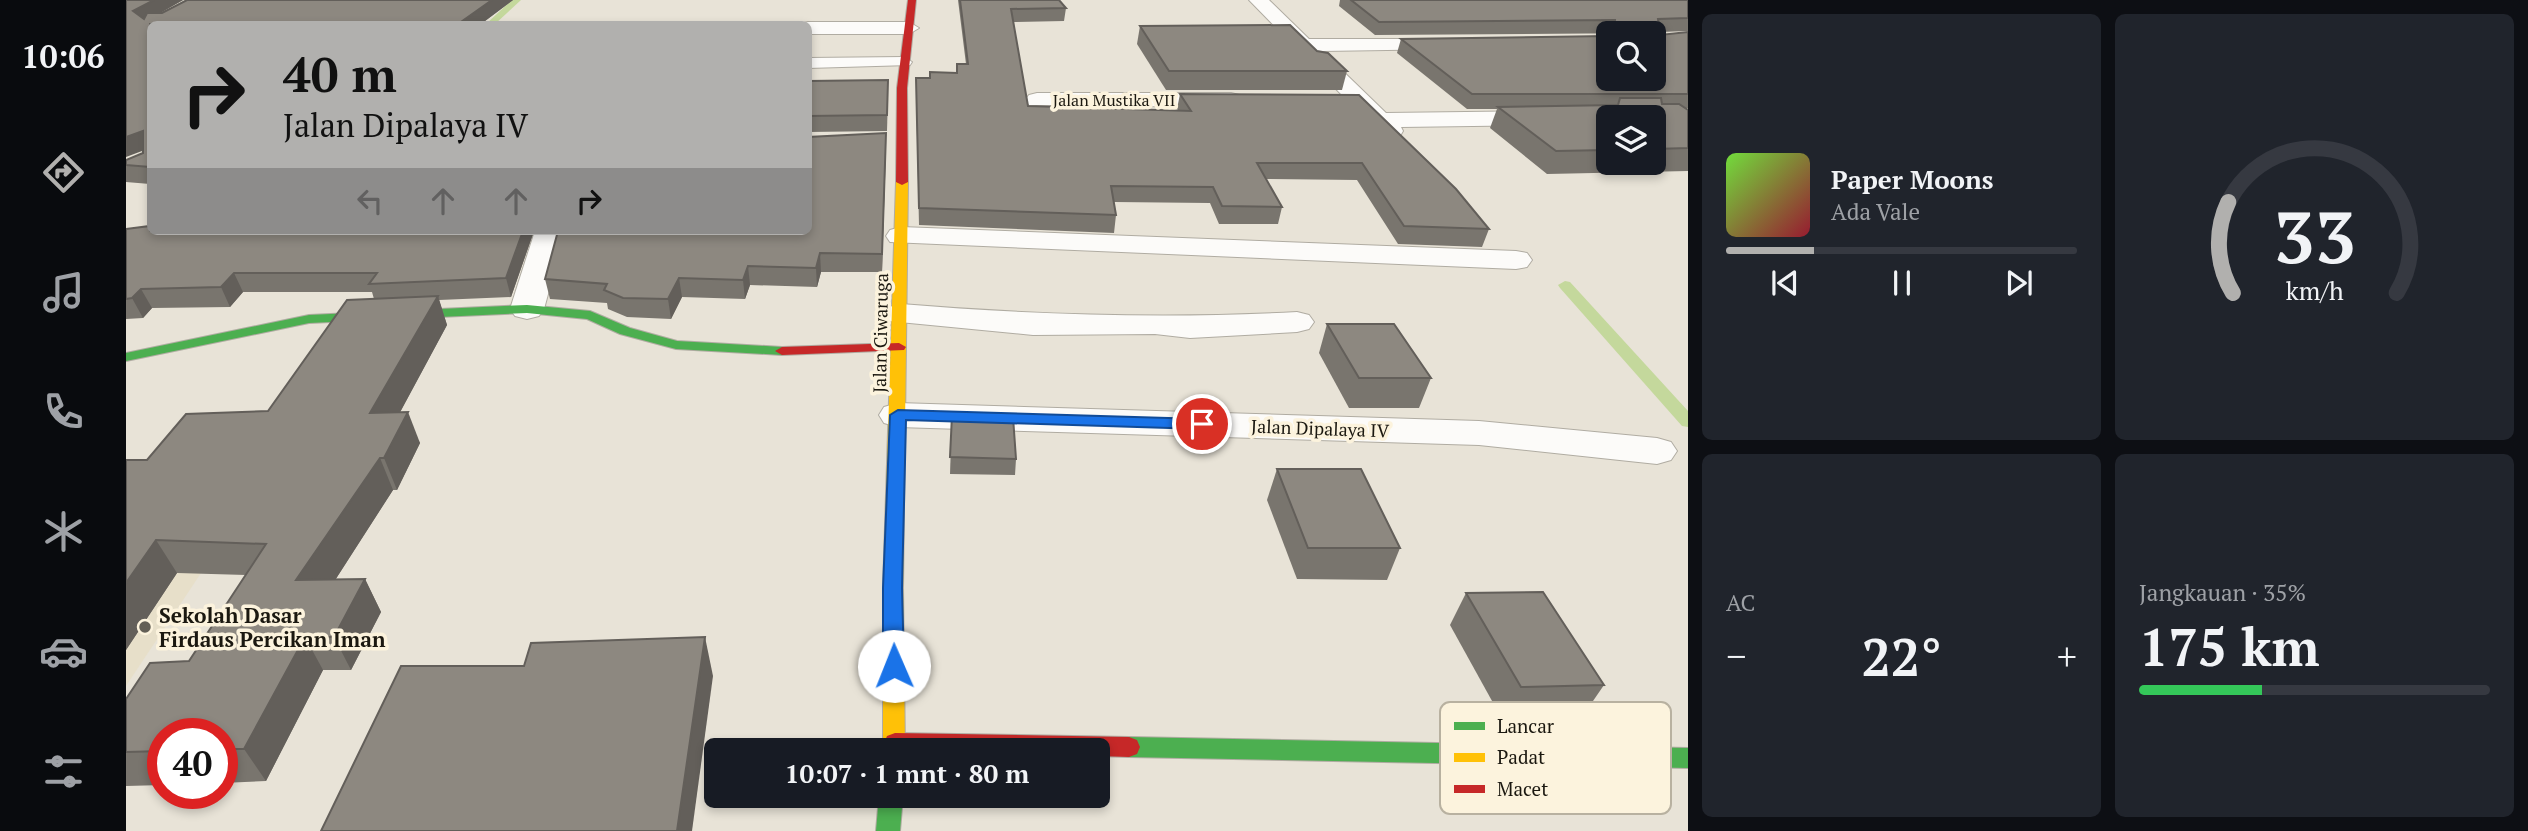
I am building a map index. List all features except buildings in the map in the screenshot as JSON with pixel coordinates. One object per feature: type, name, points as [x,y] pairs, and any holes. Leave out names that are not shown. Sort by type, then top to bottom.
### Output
[{"type":"street","name":"Jalan Ciwaruga","points":[[895,738],[893,588],[902,141],[895,89],[904,62],[912,0]]},
{"type":"street","points":[[1258,0],[1408,147]]},
{"type":"street","points":[[812,28],[909,28]]},
{"type":"street","points":[[1303,45],[1470,43]]},
{"type":"street","name":"Jalan Mustika VII","points":[[1037,100],[1252,100]]},
{"type":"street","points":[[1333,100],[1360,100]]},
{"type":"street","points":[[1379,120],[1567,118]]},
{"type":"street","points":[[875,141],[902,141]]},
{"type":"street","points":[[527,309],[549,235]]},
{"type":"street","points":[[901,236],[1516,260]]},
{"type":"street","points":[[126,357],[309,319],[527,309],[590,314],[625,331],[676,345],[759,352],[900,330],[1155,324],[1190,328],[1297,322]]},
{"type":"street","name":"Jalan Dipalaya IV","points":[[898,415],[1479,433],[1657,451]]},
{"type":"street","points":[[1110,750],[1440,755]]},
{"type":"street","points":[[888,831],[890,808]]},
{"type":"lane","points":[[812,63],[904,62]]},
{"type":"shaded area","name":"Sekolah Dasar Firdaus Percikan Iman","points":[[207,564],[126,686],[126,568]]},
{"type":"waterway","points":[[493,21],[517,0]]},
{"type":"waterway","points":[[1565,285],[1688,422]]},
{"type":"traffic: fast","points":[[126,357],[309,319],[527,309],[590,315],[625,331],[676,345],[782,351]]},
{"type":"traffic: fast","points":[[1129,747],[1440,753]]},
{"type":"traffic: fast","points":[[1671,758],[1688,758]]},
{"type":"traffic: fast","points":[[888,831],[890,808]]},
{"type":"traffic: slow","points":[[894,738],[893,588],[902,182]]},
{"type":"traffic: jam","points":[[902,182],[902,88],[912,0]]},
{"type":"traffic: jam","points":[[782,351],[899,347]]},
{"type":"traffic: jam","points":[[1110,747],[1129,747]]},
{"type":"place","name":"Sekolah Dasar Firdaus Percikan Iman","points":[[145,627]]},
{"type":"route","points":[[894,666],[893,588],[898,415],[1202,424]]}]
